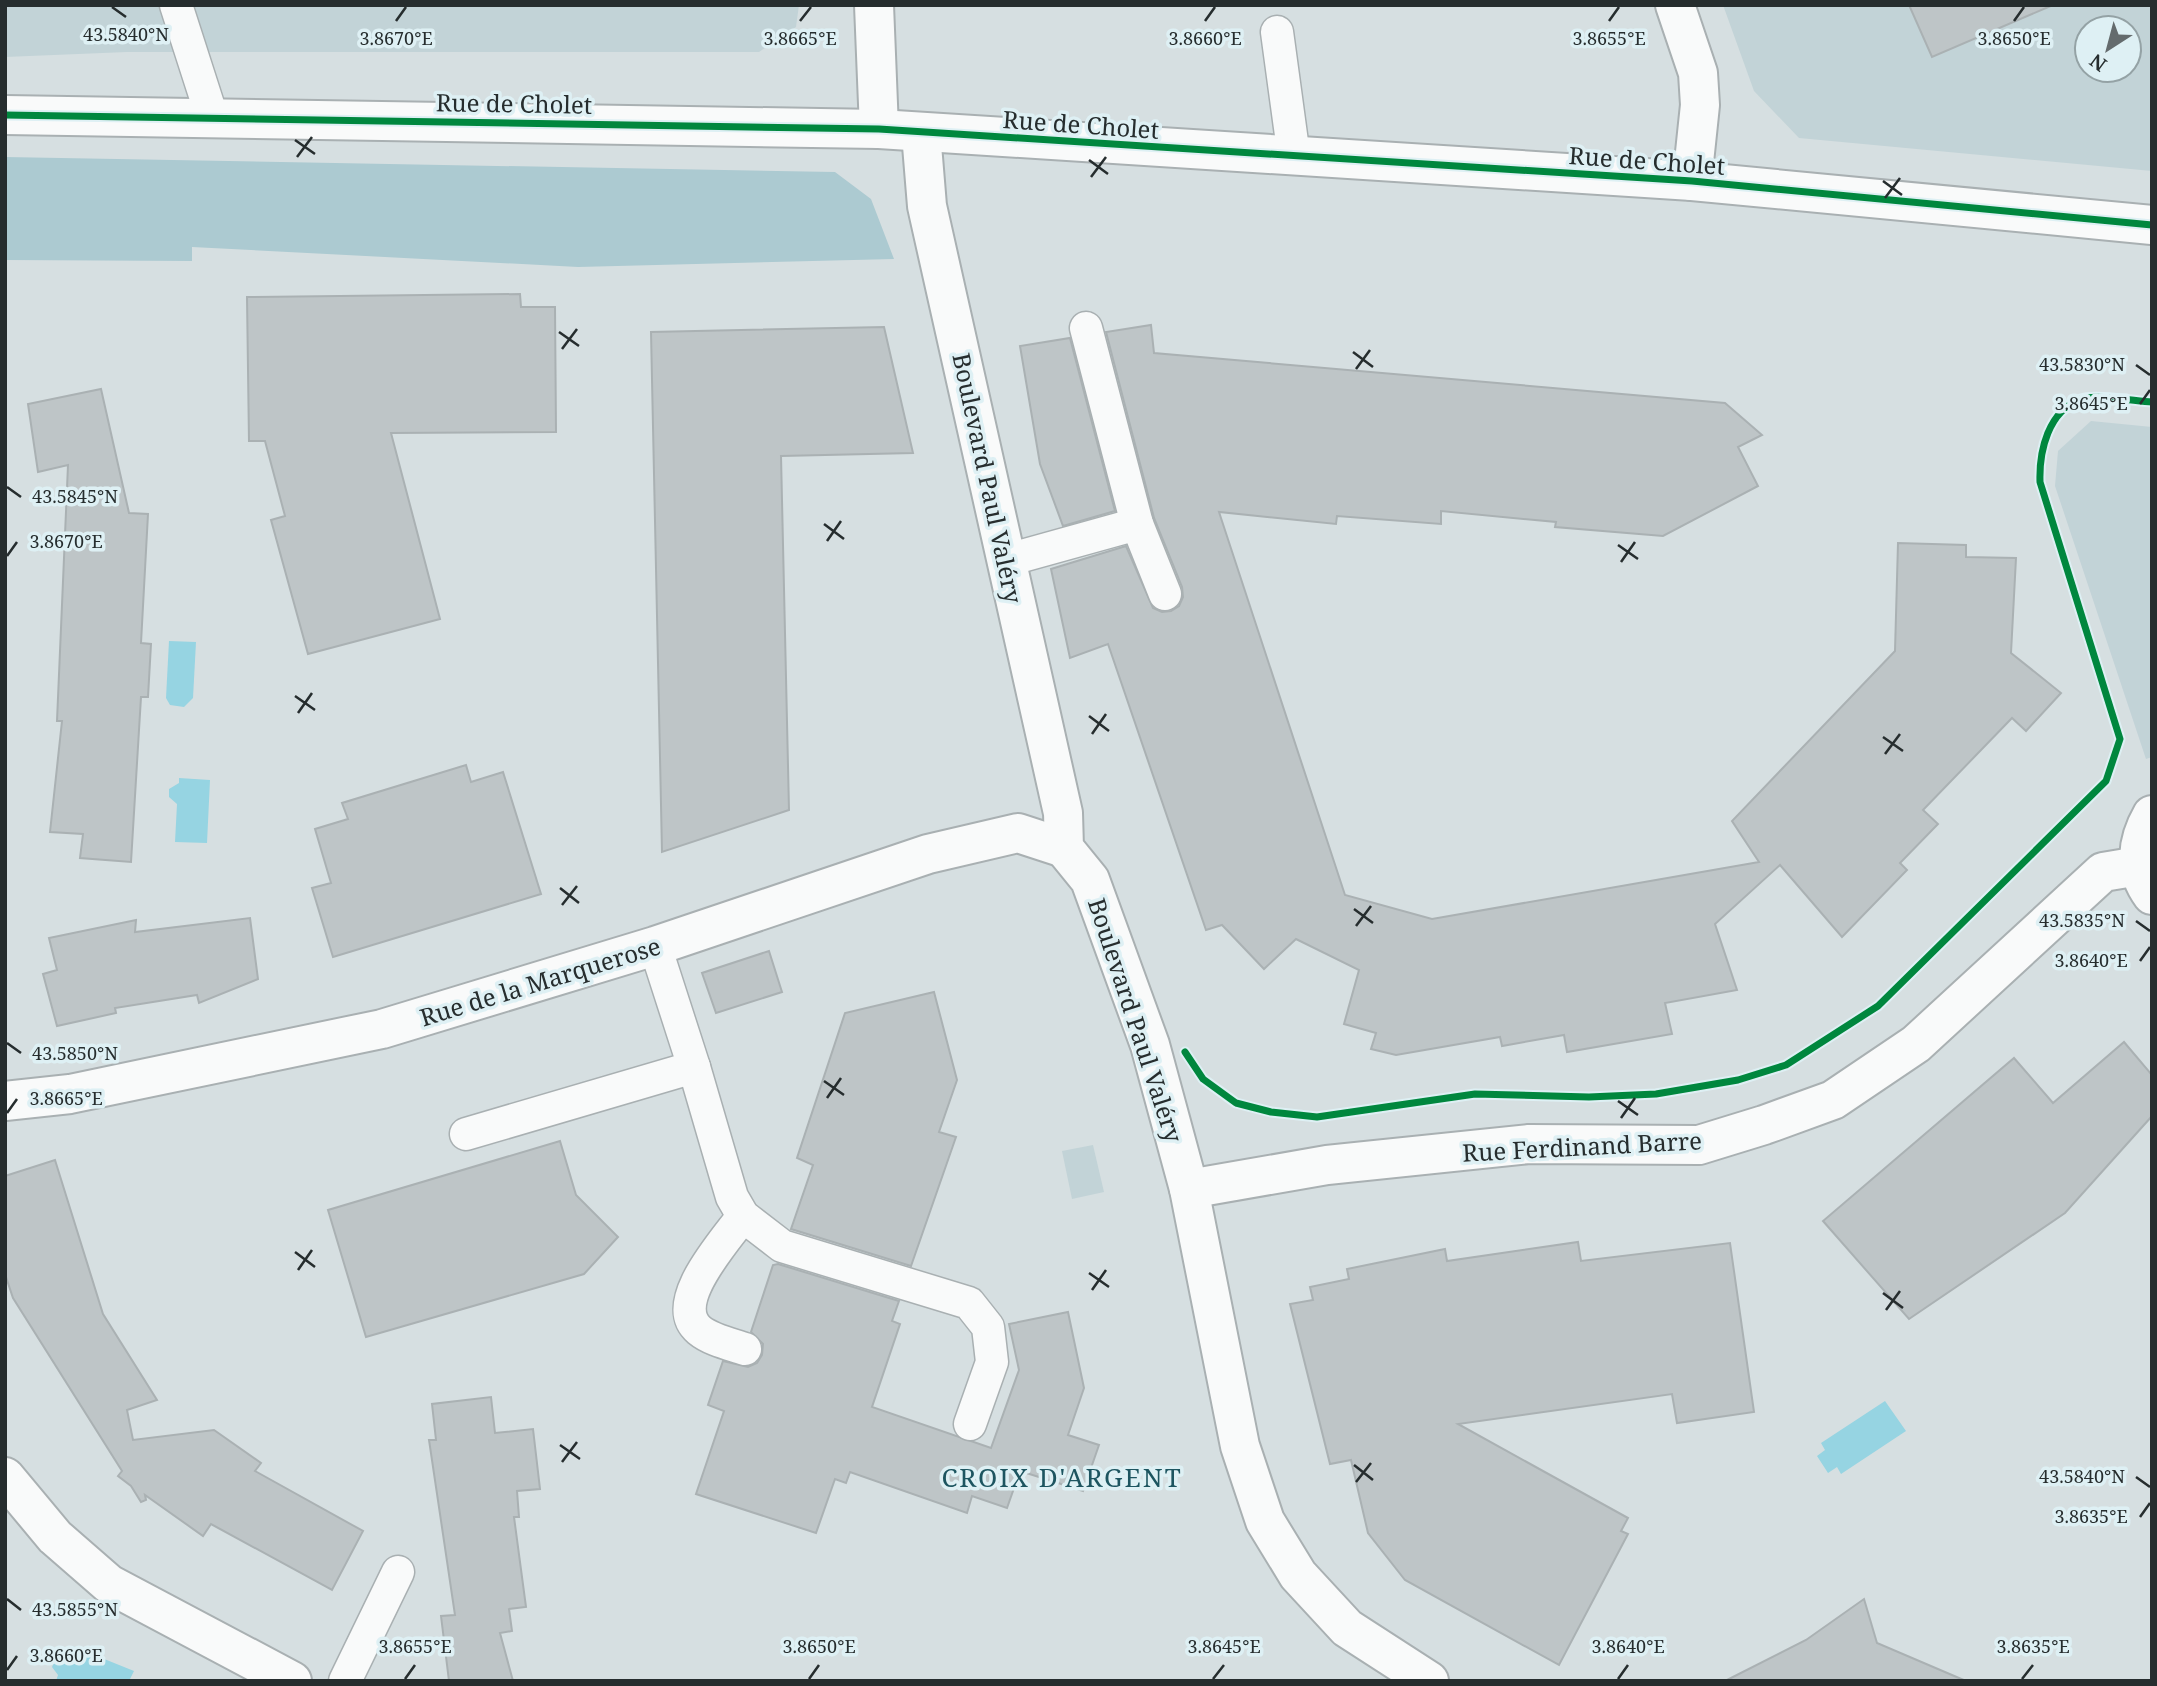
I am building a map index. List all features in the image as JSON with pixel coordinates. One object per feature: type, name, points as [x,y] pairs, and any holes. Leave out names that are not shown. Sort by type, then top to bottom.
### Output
[{"type":"street","points":[[874,5],[879,129]]},
{"type":"street","points":[[1675,5],[1698,73],[1700,104],[1692,181]]},
{"type":"street","name":"Rue de Cholet","points":[[5,115],[879,129],[1692,181],[2152,225]]},
{"type":"street","name":"Boulevard Paul Valéry","points":[[921,133],[927,206],[957,330],[1004,561],[1063,813],[1064,848],[1090,880],[1150,1045],[1189,1189],[1240,1446],[1265,1521],[1298,1575],[1347,1628],[1429,1681]]},
{"type":"street","points":[[2145,880],[2143,830],[2152,815]]},
{"type":"street","name":"Rue de la Marquerose","points":[[5,1101],[70,1094],[369,1032],[655,946],[928,854],[1018,833],[1064,848]]},
{"type":"street","name":"Rue Ferdinand Barre","points":[[1189,1189],[1327,1166],[1529,1144],[1699,1145],[1764,1125],[1833,1100],[1916,1044],[2103,872],[2145,880]]},
{"type":"street","points":[[5,1477],[55,1537],[109,1584],[292,1681]]},
{"type":"lane","points":[[176,5],[212,117]]},
{"type":"lane","points":[[1278,32],[1294,157]]},
{"type":"lane","points":[[1086,328],[1137,524],[1165,594]]},
{"type":"lane","points":[[1004,561],[1137,524]]},
{"type":"lane","points":[[655,946],[732,1197],[743,1216],[782,1246],[969,1303],[988,1326],[992,1362],[970,1424]]},
{"type":"lane","points":[[466,1134],[694,1068]]},
{"type":"lane","points":[[743,1216],[702,1272],[689,1299],[690,1317],[698,1329],[745,1349]]},
{"type":"lane","points":[[345,1681],[398,1572]]},
{"type":"shaded area","points":[[5,5],[799,5],[796,27],[759,52],[127,52],[5,57]]},
{"type":"shaded area","points":[[1723,5],[2152,5],[2152,171],[1799,138],[1754,91]]},
{"type":"shaded area","points":[[5,157],[835,172],[871,199],[894,259],[578,267],[192,247],[192,261],[5,260]]},
{"type":"shaded area","points":[[2091,421],[2152,427],[2152,757],[2146,759],[2055,486],[2058,451]]},
{"type":"shaded area","points":[[1093,1145],[1104,1192],[1072,1199],[1062,1151]]},
{"type":"water","points":[[169,641],[196,642],[193,698],[184,707],[170,705],[166,698]]},
{"type":"water","points":[[179,778],[210,780],[207,843],[175,842],[177,804],[169,797],[169,789],[179,783]]},
{"type":"water","points":[[1885,1401],[1906,1431],[1841,1474],[1837,1467],[1828,1473],[1817,1456],[1825,1450],[1821,1443]]},
{"type":"water","points":[[72,1646],[134,1671],[129,1681],[56,1681],[58,1675],[52,1667],[56,1658],[69,1653]]},
{"type":"building","points":[[1909,5],[2053,5],[1932,57]]},
{"type":"building","points":[[520,294],[521,307],[555,307],[556,432],[391,433],[440,619],[308,654],[271,520],[285,516],[265,441],[249,441],[247,297]]},
{"type":"building","points":[[1151,325],[1154,353],[1725,403],[1762,435],[1738,447],[1758,486],[1663,536],[1555,527],[1556,522],[1441,511],[1441,524],[1337,516],[1336,524],[1219,512],[1345,895],[1432,919],[1759,862],[1732,821],[1895,651],[1898,543],[1966,545],[1966,557],[2016,558],[2011,653],[2061,693],[2026,731],[2012,718],[1923,810],[1938,824],[1900,863],[1907,870],[1842,937],[1780,865],[1715,924],[1737,990],[1665,1003],[1672,1034],[1567,1052],[1564,1035],[1502,1046],[1500,1037],[1396,1055],[1371,1049],[1376,1033],[1344,1024],[1359,970],[1296,939],[1264,969],[1222,925],[1206,930],[1108,644],[1070,658],[1051,569],[1126,546],[1153,608],[1162,612],[1171,611],[1179,606],[1183,597],[1182,587],[1154,518],[1106,332]]},
{"type":"building","points":[[884,327],[913,453],[781,456],[789,810],[662,852],[651,332]]},
{"type":"building","points":[[1070,338],[1115,511],[1063,526],[1040,464],[1020,346]]},
{"type":"building","points":[[101,389],[129,513],[148,514],[141,643],[151,644],[148,697],[141,697],[131,862],[80,858],[83,834],[50,832],[62,721],[57,721],[68,465],[38,472],[28,404]]},
{"type":"building","points":[[466,765],[471,782],[503,772],[541,894],[333,957],[312,888],[331,883],[315,829],[348,819],[342,803]]},
{"type":"building","points":[[250,918],[258,979],[199,1003],[197,995],[115,1008],[116,1013],[57,1026],[43,974],[57,970],[49,938],[136,920],[135,932]]},
{"type":"building","points":[[769,951],[782,992],[716,1013],[702,973]]},
{"type":"building","points":[[934,992],[957,1080],[939,1132],[956,1137],[911,1266],[791,1229],[813,1165],[797,1158],[845,1013]]},
{"type":"building","points":[[2124,1042],[2152,1075],[2152,1116],[2065,1213],[1909,1319],[1823,1221],[2014,1058],[2053,1103]]},
{"type":"building","points":[[560,1141],[576,1195],[618,1237],[584,1274],[366,1337],[328,1210]]},
{"type":"building","points":[[55,1160],[103,1314],[157,1400],[127,1410],[133,1440],[214,1430],[261,1463],[255,1471],[363,1531],[332,1590],[211,1524],[203,1536],[145,1495],[146,1500],[141,1502],[131,1486],[118,1476],[122,1471],[13,1298],[5,1274],[5,1176]]},
{"type":"building","points":[[1578,1242],[1581,1261],[1730,1243],[1754,1412],[1677,1423],[1672,1394],[1458,1424],[1628,1518],[1621,1531],[1628,1534],[1559,1665],[1405,1580],[1368,1533],[1351,1460],[1330,1464],[1290,1304],[1313,1300],[1310,1287],[1349,1279],[1347,1269],[1445,1249],[1447,1261]]},
{"type":"building","points":[[778,1264],[899,1301],[892,1321],[900,1324],[872,1407],[991,1448],[1019,1370],[1009,1324],[1068,1312],[1084,1388],[1068,1435],[1099,1445],[1083,1491],[1020,1471],[1007,1508],[972,1496],[967,1513],[850,1472],[846,1483],[835,1479],[816,1533],[696,1494],[724,1411],[708,1405],[723,1361],[748,1367],[757,1363],[762,1355],[763,1344],[751,1332],[773,1265]]},
{"type":"building","points":[[491,1397],[495,1433],[533,1429],[540,1489],[517,1491],[519,1517],[514,1517],[526,1607],[509,1609],[512,1631],[500,1633],[513,1681],[449,1681],[441,1616],[455,1615],[429,1440],[436,1440],[432,1404]]},
{"type":"building","points":[[1864,1599],[1877,1643],[1966,1681],[1725,1681],[1806,1640]]},
{"type":"cycle path","points":[[5,115],[879,129],[1692,181],[2152,225]]},
{"type":"cycle path","points":[[1185,1052],[1203,1079],[1236,1103],[1271,1112],[1317,1117],[1475,1094],[1589,1097],[1656,1094],[1738,1080],[1786,1065],[1878,1006],[2106,781],[2120,739],[2040,482],[2041,458],[2053,422],[2070,405],[2081,399],[2105,397],[2152,402]]},
{"type":"district","name":"CROIX D'ARGENT","points":[[1062,1477]]}]
